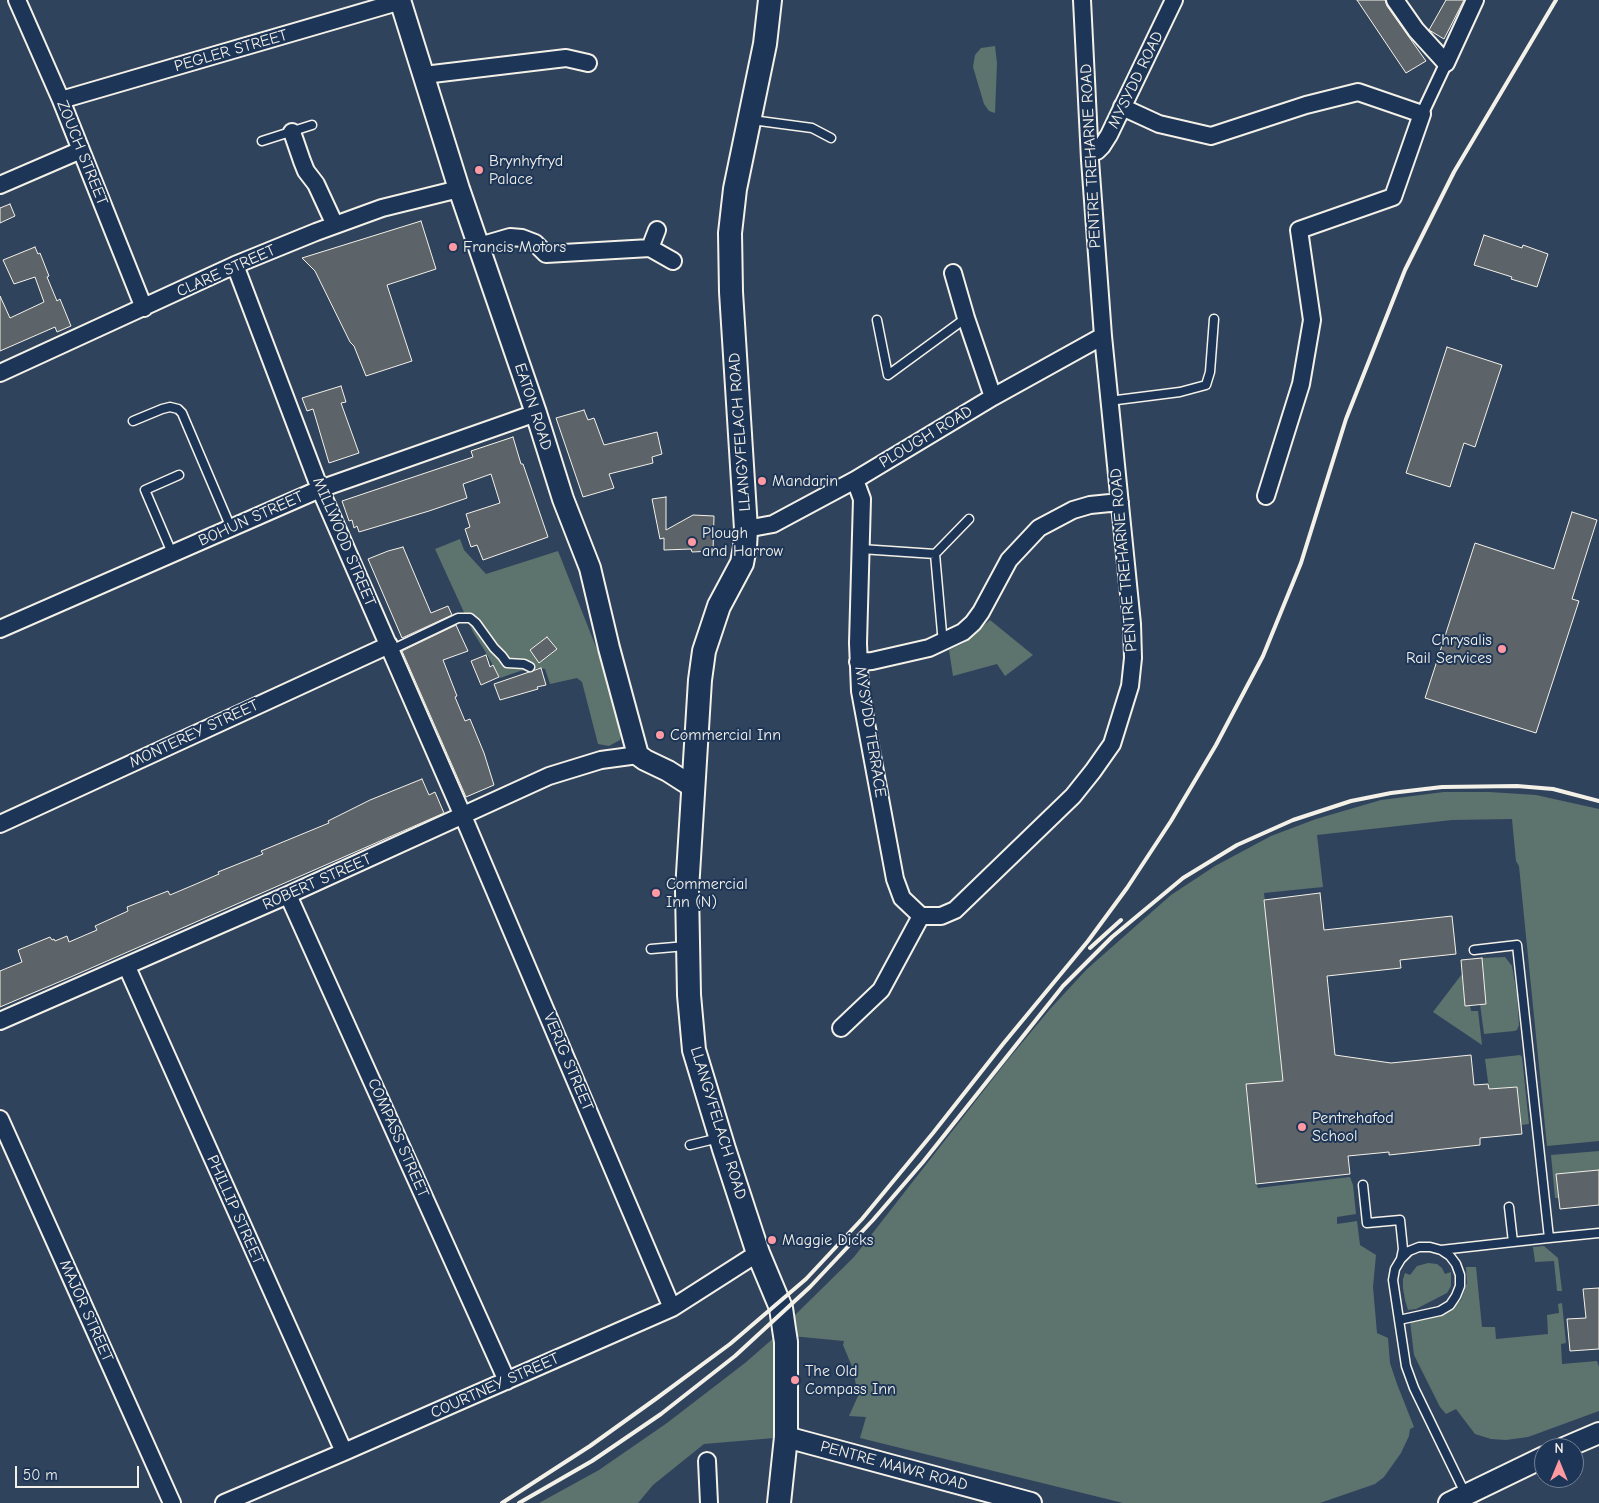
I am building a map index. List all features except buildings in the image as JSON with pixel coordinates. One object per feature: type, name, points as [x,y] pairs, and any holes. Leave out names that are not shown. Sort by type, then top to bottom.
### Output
[{"type":"main road","name":"LLANGYFELACH ROAD","points":[[770,0],[765,44],[735,188],[730,233],[731,292],[746,547],[742,563],[719,606],[704,651],[700,680],[687,890],[689,994],[694,1050],[720,1138],[758,1253],[781,1308],[785,1335],[786,1437],[779,1503]]},
{"type":"street","name":"ZOUCH STREET","points":[[17,0],[61,100],[144,308]]},
{"type":"street","name":"PEGLER STREET","points":[[61,100],[401,0]]},
{"type":"street","name":"EATON ROAD","points":[[401,0],[459,189],[536,413],[563,499],[590,568],[638,755]]},
{"type":"street","name":"PENTRE TREHARNE ROAD","points":[[921,916],[941,916],[955,910],[1073,796],[1094,771],[1112,744],[1130,686],[1133,658],[1132,624],[1108,401],[1090,153],[1082,0]]},
{"type":"street","name":"MYSYDD ROAD","points":[[1090,153],[1102,146],[1109,135],[1174,0]]},
{"type":"street","points":[[1396,0],[1416,30],[1446,63]]},
{"type":"street","points":[[1266,496],[1301,384],[1312,320],[1299,230],[1393,197],[1422,114],[1476,0]]},
{"type":"street","points":[[424,75],[566,58],[588,63]]},
{"type":"street","points":[[1122,107],[1159,124],[1211,136],[1306,105],[1358,92],[1422,114]]},
{"type":"street","points":[[292,132],[306,172],[316,184],[335,225]]},
{"type":"street","points":[[0,185],[81,150]]},
{"type":"street","name":"CLARE STREET","points":[[0,373],[235,265],[382,208],[459,189]]},
{"type":"street","points":[[650,248],[657,230]]},
{"type":"street","points":[[479,246],[510,237],[522,238],[534,243],[546,254],[650,248],[673,261]]},
{"type":"street","name":"MILLWOOD STREET","points":[[235,265],[320,489],[463,816]]},
{"type":"street","points":[[953,272],[966,318],[993,397]]},
{"type":"street","name":"PLOUGH ROAD","points":[[746,529],[772,524],[855,480],[993,397],[1103,336]]},
{"type":"street","name":"BOHUN STREET","points":[[0,630],[320,489],[536,413]]},
{"type":"street","name":"MYSYDD TERRACE","points":[[855,480],[862,499],[858,662],[860,690],[894,879],[902,898],[921,916]]},
{"type":"street","points":[[858,662],[908,653],[945,642],[963,632],[981,612],[1009,560],[1039,528],[1073,510],[1090,505],[1120,502]]},
{"type":"street","name":"MONTEREY STREET","points":[[0,824],[390,647]]},
{"type":"street","points":[[638,755],[693,787]]},
{"type":"street","name":"ROBERT STREET","points":[[0,1021],[127,967],[549,776],[601,760],[638,755]]},
{"type":"street","name":"VERIG STREET","points":[[463,816],[672,1308]]},
{"type":"street","name":"COMPASS STREET","points":[[288,895],[507,1382]]},
{"type":"street","points":[[841,1028],[886,996],[921,916]]},
{"type":"street","name":"PHILLIP STREET","points":[[127,967],[344,1452]]},
{"type":"street","name":"MAJOR STREET","points":[[0,1119],[172,1503]]},
{"type":"street","name":"COURTNEY STREET","points":[[224,1503],[507,1382],[672,1308],[758,1253]]},
{"type":"street","points":[[1584,1439],[1599,1433]]},
{"type":"street","name":"PENTRE MAWR ROAD","points":[[786,1437],[1031,1503]]},
{"type":"street","points":[[707,1461],[709,1503]]},
{"type":"street","points":[[1461,1500],[1534,1462]]},
{"type":"lane","points":[[750,119],[812,128],[831,138]]},
{"type":"lane","points":[[262,141],[312,125]]},
{"type":"lane","points":[[876,320],[888,376],[966,318]]},
{"type":"lane","points":[[1108,401],[1180,392],[1206,385],[1210,372],[1214,319]]},
{"type":"lane","points":[[132,421],[162,409],[178,409],[182,413],[231,528]]},
{"type":"lane","points":[[172,553],[145,490],[179,475]]},
{"type":"lane","points":[[945,642],[942,633],[935,554],[969,519]]},
{"type":"lane","points":[[861,549],[935,554]]},
{"type":"lane","points":[[390,647],[458,618],[470,618],[508,663],[524,664],[530,667]]},
{"type":"lane","points":[[1474,950],[1517,945],[1549,1238]]},
{"type":"lane","points":[[651,949],[688,946]]},
{"type":"lane","points":[[690,1145],[720,1138]]},
{"type":"lane","points":[[1363,1185],[1367,1223],[1400,1220],[1403,1249],[1401,1259]]},
{"type":"lane","points":[[1509,1207],[1513,1242]]},
{"type":"lane","points":[[1441,1250],[1599,1233]]},
{"type":"lane","points":[[1399,1320],[1440,1311],[1450,1305],[1460,1286],[1460,1275],[1456,1264],[1450,1256],[1441,1250],[1419,1247],[1401,1259],[1395,1268],[1393,1280],[1399,1320],[1406,1366],[1461,1500]]},
{"type":"green space","points":[[995,46],[997,63],[995,113],[989,111],[984,104],[973,67],[975,55],[981,48]]},
{"type":"green space","points":[[460,539],[464,550],[486,574],[558,551],[600,657],[622,730],[620,740],[609,746],[598,744],[582,682],[577,678],[550,684],[545,669],[540,668],[520,671],[500,678],[473,632],[435,549]]},
{"type":"green space","points":[[990,620],[1033,655],[1005,676],[997,664],[953,676],[949,650],[964,643]]},
{"type":"green space","name":"Pentrehafod School","points":[[1444,792],[1536,795],[1599,809],[1599,1141],[1547,1146],[1519,866],[1516,861],[1512,819],[1452,820],[1317,835],[1323,887],[1264,893],[1282,1072],[1305,1078],[1246,1085],[1256,1184],[1258,1188],[1350,1177],[1353,1185],[1356,1214],[1337,1217],[1337,1224],[1357,1221],[1360,1245],[1376,1255],[1373,1287],[1377,1333],[1388,1338],[1390,1363],[1414,1427],[1410,1429],[1409,1436],[1401,1453],[1384,1477],[1375,1484],[1320,1503],[1123,1503],[860,1438],[866,1417],[849,1416],[858,1396],[853,1369],[843,1345],[844,1341],[791,1336],[793,1317],[854,1257],[1006,1062],[1050,1009],[1087,969],[1171,895],[1215,866],[1271,836],[1316,819],[1381,800]]},
{"type":"green space","points":[[1505,957],[1512,966],[1517,995],[1519,1025],[1517,1030],[1514,1031],[1484,1034],[1480,1004],[1482,958]]},
{"type":"green space","points":[[1462,974],[1465,1005],[1470,1005],[1471,1011],[1478,1011],[1482,1045],[1433,1012]]},
{"type":"green space","points":[[1520,1055],[1522,1057],[1529,1124],[1521,1125],[1517,1087],[1489,1089],[1485,1059]]},
{"type":"green space","points":[[1599,1151],[1599,1170],[1557,1174],[1559,1198],[1555,1198],[1551,1155]]},
{"type":"green space","points":[[1544,1246],[1558,1258],[1562,1291],[1557,1291],[1554,1261],[1535,1262],[1533,1247]]},
{"type":"green space","points":[[1428,1263],[1437,1264],[1445,1274],[1451,1272],[1451,1286],[1447,1293],[1416,1309],[1408,1310],[1403,1288],[1405,1273],[1410,1275],[1417,1266]]},
{"type":"green space","points":[[1466,1267],[1476,1267],[1482,1327],[1495,1327],[1496,1339],[1548,1334],[1547,1315],[1559,1313],[1558,1304],[1562,1303],[1566,1343],[1561,1344],[1562,1364],[1597,1361],[1599,1367],[1599,1411],[1528,1437],[1506,1440],[1491,1439],[1475,1434],[1456,1409],[1446,1414],[1440,1407],[1414,1355],[1410,1321],[1440,1314],[1451,1309],[1461,1300],[1467,1283]]},
{"type":"green space","points":[[784,1329],[786,1437],[704,1444],[653,1485],[638,1503],[539,1503],[599,1470],[667,1423],[745,1363]]},
{"type":"railway","points":[[502,1503],[590,1446],[657,1398],[730,1344],[806,1279],[862,1219],[933,1133],[1088,941],[1127,888],[1171,821],[1216,745],[1263,656],[1301,563],[1346,419],[1405,270],[1454,172],[1556,0]]},
{"type":"railway","points":[[519,1503],[592,1461],[661,1414],[735,1356],[810,1287],[873,1220],[923,1162],[1063,986],[1112,937],[1183,878],[1237,845],[1293,820],[1351,801],[1391,793],[1442,787],[1517,786],[1553,789],[1599,801]]},
{"type":"railway","points":[[1090,948],[1121,920]]},
{"type":"place","name":"Brynhyfryd Palace","points":[[479,170]]},
{"type":"place","name":"Francis Motors","points":[[453,247]]},
{"type":"place","name":"Mandarin","points":[[762,481]]},
{"type":"place","name":"Plough and Harrow","points":[[692,542]]},
{"type":"place","name":"Chrysalis Rail Services","points":[[1502,649]]},
{"type":"place","name":"Commercial Inn","points":[[660,735]]},
{"type":"place","name":"Commercial Inn (N)","points":[[656,893]]},
{"type":"place","name":"Pentrehafod School","points":[[1302,1127]]},
{"type":"place","name":"Maggie Dicks","points":[[772,1240]]},
{"type":"place","name":"The Old Compass Inn","points":[[795,1380]]}]
